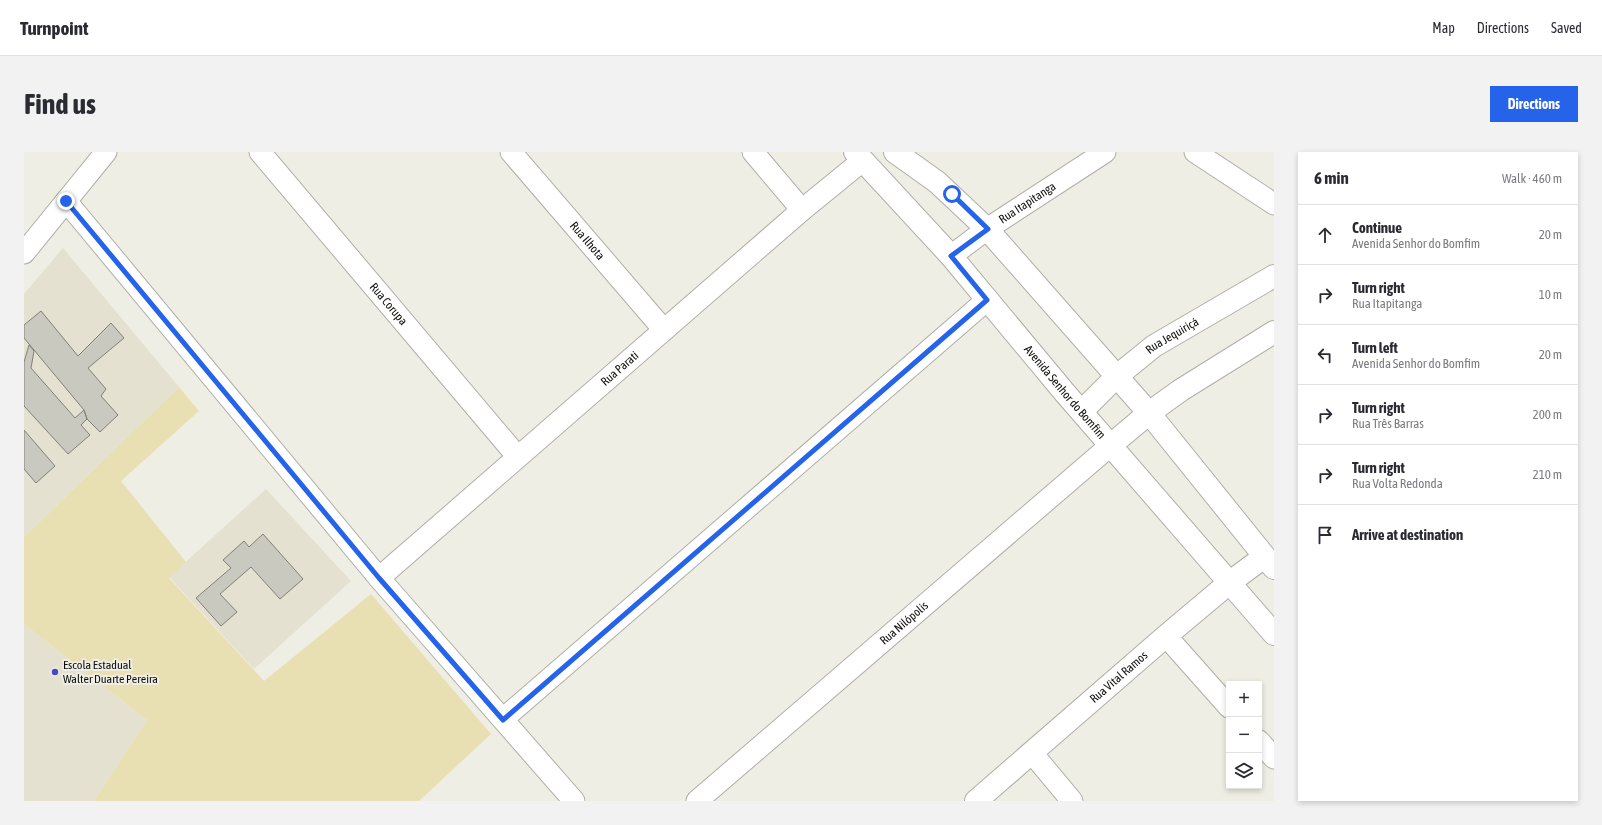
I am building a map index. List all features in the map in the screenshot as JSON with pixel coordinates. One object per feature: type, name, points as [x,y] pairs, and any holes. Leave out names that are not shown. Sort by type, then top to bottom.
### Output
[{"type":"main road","points":[[895,152],[937,182],[988,229],[1149,413],[1271,559]]},
{"type":"main road","name":"Avenida Senhor do Bomfim","points":[[858,157],[951,256],[987,300],[1274,634]]},
{"type":"main road","name":"Rua Jequiriçá","points":[[1082,411],[1117,376],[1154,346],[1274,276]]},
{"type":"main road","points":[[1111,445],[1149,413],[1180,390],[1274,332]]},
{"type":"main road","name":"Rua Vital Ramos","points":[[976,801],[1229,583],[1271,559]]},
{"type":"street","points":[[24,253],[106,152]]},
{"type":"street","name":"Rua Corupa","points":[[260,152],[517,456]]},
{"type":"street","name":"Rua Ilhota","points":[[512,152],[664,330]]},
{"type":"street","points":[[753,152],[802,210]]},
{"type":"street","name":"Rua Itapitanga","points":[[951,256],[988,229],[1105,152]]},
{"type":"street","points":[[1195,152],[1274,204]]},
{"type":"street","name":"Rua Parati","points":[[379,578],[517,456],[802,210],[858,157]]},
{"type":"street","points":[[66,201],[379,578],[574,801]]},
{"type":"street","points":[[503,720],[987,300]]},
{"type":"street","name":"Rua Nilópolis","points":[[697,801],[1111,445]]},
{"type":"street","points":[[1166,636],[1226,704]]},
{"type":"street","points":[[1262,744],[1274,758]]},
{"type":"street","points":[[1032,753],[1072,801]]},
{"type":"shaded area","points":[[63,248],[179,387],[24,537],[24,294]]},
{"type":"shaded area","points":[[179,387],[199,411],[121,481],[186,562],[169,578],[264,681],[371,594],[491,734],[419,801],[94,801],[147,720],[24,624],[24,537]]},
{"type":"shaded area","points":[[266,489],[351,581],[254,669],[169,577]]},
{"type":"shaded area","name":"Escola Estadual Walter Duarte Pereira","points":[[24,624],[147,720],[94,801],[24,801]]},
{"type":"building","points":[[41,311],[78,356],[111,323],[124,338],[88,368],[106,389],[101,396],[118,415],[100,432],[87,419],[84,410],[24,338],[24,325]]},
{"type":"building","points":[[29,345],[34,351],[31,368],[75,418],[84,410],[87,419],[81,425],[90,435],[68,454],[24,406],[24,362]]},
{"type":"building","points":[[24,430],[55,466],[36,483],[24,469]]},
{"type":"building","points":[[263,534],[303,579],[280,599],[251,567],[220,594],[237,612],[221,626],[196,598],[231,568],[223,560],[244,541],[249,547]]},
{"type":"place","name":"Escola Estadual Walter Duarte Pereira","points":[[55,672]]},
{"type":"route","points":[[66,201],[379,578],[503,720],[987,300],[951,256],[988,229],[952,194]]}]
